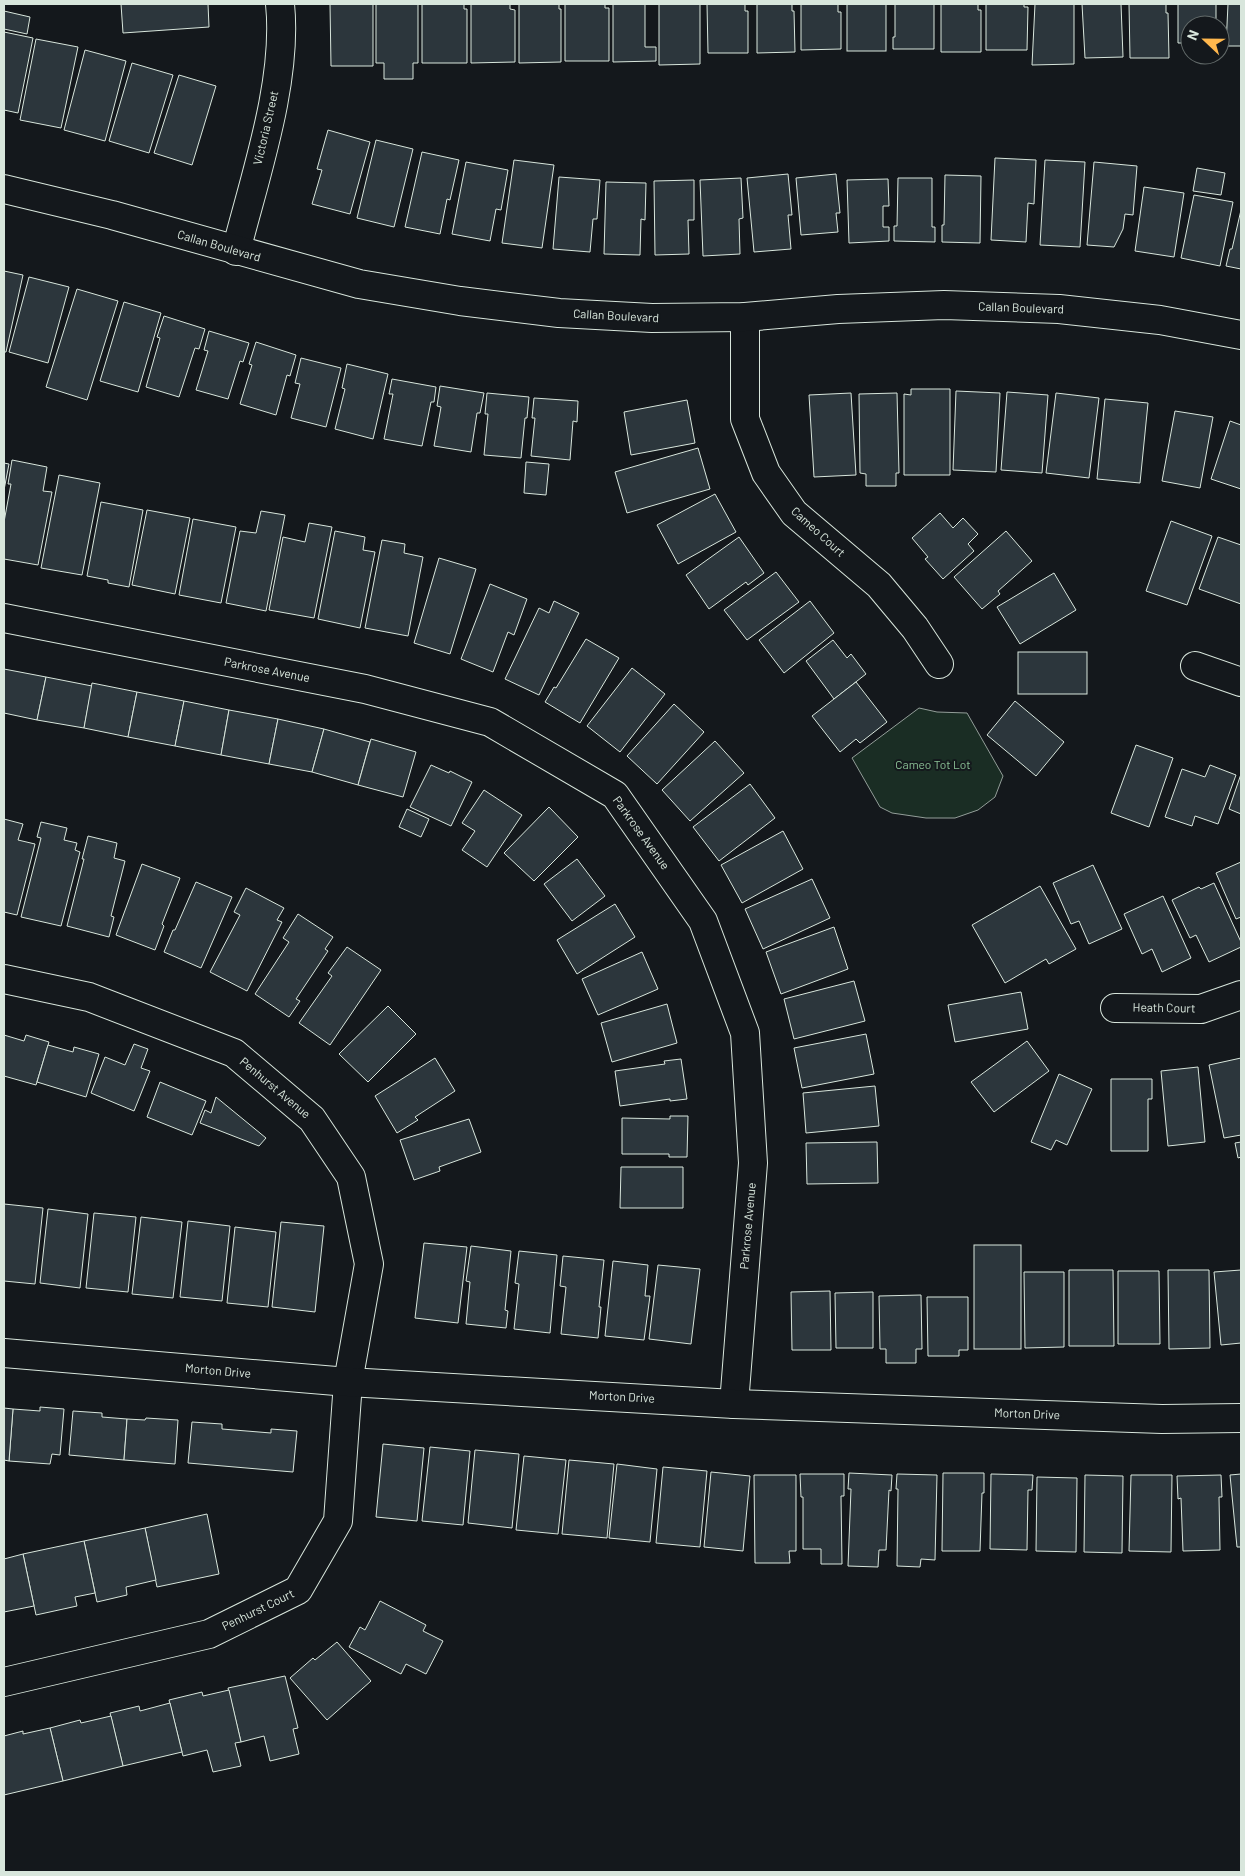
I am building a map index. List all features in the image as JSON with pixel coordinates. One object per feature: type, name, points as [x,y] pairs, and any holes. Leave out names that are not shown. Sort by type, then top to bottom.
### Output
[{"type":"street","name":"Victoria Street","points":[[236,251],[269,122],[279,69],[280,4]]},
{"type":"street","name":"Callan Boulevard","points":[[4,189],[112,216],[359,284],[460,301],[559,313],[652,318],[745,317],[838,309],[944,305],[1059,309],[1160,320],[1241,335]]},
{"type":"street","name":"Cameo Court","points":[[745,317],[745,419],[766,473],[794,513],[879,585],[915,628],[939,664]]},
{"type":"street","name":"Parkrose Avenue","points":[[4,618],[365,689],[490,722],[616,795],[703,921],[745,1033],[753,1163],[734,1404]]},
{"type":"street","points":[[1195,666],[1241,682]]},
{"type":"street","name":"Penhurst Avenue","points":[[4,979],[89,997],[234,1053],[312,1118],[351,1177],[369,1264],[348,1382]]},
{"type":"street","name":"Heath Court","points":[[1115,1008],[1201,1009],[1241,995]]},
{"type":"street","name":"Morton Drive","points":[[4,1353],[348,1382],[734,1404],[1152,1419],[1241,1418]]},
{"type":"street","name":"Penhurst Court","points":[[4,1682],[209,1634],[298,1590],[338,1522],[348,1382]]},
{"type":"green space","name":"Cameo Tot Lot","points":[[919,708],[937,712],[967,713],[1003,776],[995,797],[978,810],[955,818],[926,818],[892,813],[880,807],[852,758]]},
{"type":"building","points":[[121,4],[208,4],[209,27],[123,33]]},
{"type":"building","points":[[330,4],[373,4],[373,66],[331,66]]},
{"type":"building","points":[[376,4],[418,4],[418,63],[413,63],[413,79],[384,79],[384,63],[376,63]]},
{"type":"building","points":[[422,4],[464,4],[464,9],[467,9],[467,63],[422,63]]},
{"type":"building","points":[[471,4],[510,4],[510,9],[515,10],[515,62],[471,63]]},
{"type":"building","points":[[519,4],[559,4],[559,9],[561,9],[561,62],[519,63]]},
{"type":"building","points":[[565,4],[605,4],[605,8],[609,8],[609,61],[565,61]]},
{"type":"building","points":[[613,4],[645,4],[645,47],[656,47],[656,61],[613,62]]},
{"type":"building","points":[[659,4],[700,4],[700,64],[659,65]]},
{"type":"building","points":[[707,4],[745,4],[745,11],[748,11],[748,53],[708,53]]},
{"type":"building","points":[[757,4],[792,4],[792,11],[794,11],[795,52],[757,53]]},
{"type":"building","points":[[801,4],[838,4],[838,12],[841,12],[841,49],[801,50]]},
{"type":"building","points":[[847,4],[886,4],[886,51],[847,51]]},
{"type":"building","points":[[895,4],[934,4],[934,49],[893,49]]},
{"type":"building","points":[[941,4],[978,4],[978,10],[981,10],[981,52],[941,52]]},
{"type":"building","points":[[986,4],[1024,4],[1024,7],[1028,7],[1027,50],[986,50]]},
{"type":"building","points":[[1035,4],[1074,4],[1074,64],[1032,65]]},
{"type":"building","points":[[1082,4],[1121,4],[1123,57],[1085,58]]},
{"type":"building","points":[[1129,4],[1166,4],[1169,58],[1130,58]]},
{"type":"building","points":[[1178,4],[1216,4],[1216,15],[1180,15],[1180,43],[1178,43]]},
{"type":"building","points":[[1228,4],[1241,4],[1241,46],[1230,46],[1230,15],[1227,15]]},
{"type":"building","points":[[4,11],[30,17],[27,34],[4,29]]},
{"type":"building","points":[[4,32],[33,38],[18,113],[4,110]]},
{"type":"building","points":[[36,39],[78,47],[61,128],[20,120]]},
{"type":"building","points":[[85,50],[126,61],[105,141],[64,130]]},
{"type":"building","points":[[132,63],[173,75],[149,153],[109,141]]},
{"type":"building","points":[[179,75],[216,86],[192,165],[154,153]]},
{"type":"building","points":[[328,130],[370,142],[350,214],[312,204],[322,170],[317,169]]},
{"type":"building","points":[[376,140],[413,149],[394,227],[357,218]]},
{"type":"building","points":[[422,152],[459,160],[450,200],[447,199],[440,234],[405,227]]},
{"type":"building","points":[[995,158],[1036,160],[1034,204],[1028,203],[1026,242],[991,240]]},
{"type":"building","points":[[514,160],[554,165],[542,248],[502,243]]},
{"type":"building","points":[[1045,160],[1085,162],[1080,247],[1040,245]]},
{"type":"building","points":[[466,162],[508,170],[501,210],[496,209],[490,241],[452,234]]},
{"type":"building","points":[[1094,162],[1137,166],[1133,215],[1125,214],[1123,229],[1114,247],[1087,245]]},
{"type":"building","points":[[1197,168],[1225,173],[1221,195],[1193,191]]},
{"type":"building","points":[[788,174],[792,215],[788,215],[791,249],[754,252],[747,178]]},
{"type":"building","points":[[836,174],[840,213],[836,213],[838,232],[801,235],[796,178]]},
{"type":"building","points":[[945,175],[981,176],[980,243],[942,242]]},
{"type":"building","points":[[559,177],[600,180],[597,219],[593,219],[590,252],[553,249]]},
{"type":"building","points":[[741,178],[743,218],[739,219],[740,254],[703,256],[700,180]]},
{"type":"building","points":[[898,178],[932,178],[932,227],[935,227],[935,242],[894,241],[894,226],[897,226]]},
{"type":"building","points":[[888,179],[889,206],[883,206],[883,227],[889,227],[889,241],[849,243],[847,180]]},
{"type":"building","points":[[694,180],[694,220],[688,220],[689,254],[655,255],[654,181]]},
{"type":"building","points":[[606,182],[646,183],[645,220],[641,219],[640,255],[604,254]]},
{"type":"building","points":[[1144,187],[1184,193],[1174,257],[1135,251]]},
{"type":"building","points":[[1194,195],[1233,202],[1220,266],[1181,258]]},
{"type":"building","points":[[1241,210],[1241,269],[1226,266]]},
{"type":"building","points":[[4,271],[23,275],[6,352],[4,352]]},
{"type":"building","points":[[29,277],[69,287],[48,363],[9,352]]},
{"type":"building","points":[[77,289],[118,301],[87,400],[46,387]]},
{"type":"building","points":[[124,302],[161,313],[138,392],[100,381]]},
{"type":"building","points":[[164,316],[205,329],[199,349],[195,348],[179,397],[146,387],[160,338],[157,337]]},
{"type":"building","points":[[209,331],[249,343],[243,362],[240,361],[228,399],[196,390],[208,351],[204,350]]},
{"type":"building","points":[[256,342],[296,355],[290,376],[287,375],[276,415],[240,404],[252,365],[249,364]]},
{"type":"building","points":[[301,358],[341,368],[326,427],[291,418],[300,384],[295,383]]},
{"type":"building","points":[[347,364],[388,374],[373,439],[335,429],[345,389],[342,388]]},
{"type":"building","points":[[392,379],[436,387],[434,402],[431,402],[422,446],[384,439],[393,394],[389,394]]},
{"type":"building","points":[[440,386],[484,393],[480,413],[477,413],[471,452],[434,446],[441,407],[437,406]]},
{"type":"building","points":[[911,389],[950,389],[950,475],[904,475],[904,394],[911,395]]},
{"type":"building","points":[[956,391],[1000,393],[996,472],[953,470]]},
{"type":"building","points":[[1007,392],[1048,395],[1042,473],[1001,470]]},
{"type":"building","points":[[487,393],[529,397],[521,458],[484,455],[488,414],[485,414]]},
{"type":"building","points":[[851,393],[856,475],[814,477],[809,395]]},
{"type":"building","points":[[897,393],[899,473],[896,473],[896,486],[866,486],[866,474],[860,473],[859,394]]},
{"type":"building","points":[[1056,393],[1099,398],[1089,478],[1046,473]]},
{"type":"building","points":[[534,398],[578,401],[577,422],[573,421],[570,460],[531,456],[535,418],[532,418]]},
{"type":"building","points":[[1105,399],[1148,403],[1140,483],[1097,479]]},
{"type":"building","points":[[687,400],[695,443],[631,455],[624,412]]},
{"type":"building","points":[[1175,411],[1213,417],[1200,488],[1162,481]]},
{"type":"building","points":[[1230,421],[1241,425],[1241,489],[1211,479]]},
{"type":"building","points":[[698,448],[710,489],[627,513],[615,472]]},
{"type":"building","points":[[12,460],[47,467],[43,491],[52,492],[38,565],[4,559],[4,522],[11,484],[8,484]]},
{"type":"building","points":[[526,462],[549,464],[546,495],[524,493]]},
{"type":"building","points":[[4,463],[9,464],[4,490]]},
{"type":"building","points":[[59,475],[100,483],[82,575],[41,568]]},
{"type":"building","points":[[715,494],[736,532],[678,564],[657,525]]},
{"type":"building","points":[[101,502],[143,510],[129,587],[87,576]]},
{"type":"building","points":[[147,510],[190,518],[175,594],[132,585]]},
{"type":"building","points":[[261,511],[285,515],[266,611],[226,603],[240,531],[256,533]]},
{"type":"building","points":[[940,513],[953,528],[963,518],[978,534],[968,544],[974,551],[943,579],[925,559],[928,557],[912,538]]},
{"type":"building","points":[[193,519],[236,527],[221,603],[179,595]]},
{"type":"building","points":[[1171,521],[1212,536],[1187,605],[1146,591]]},
{"type":"building","points":[[309,523],[332,527],[314,618],[269,610],[283,537],[305,542]]},
{"type":"building","points":[[335,531],[365,537],[363,550],[375,552],[360,628],[318,619]]},
{"type":"building","points":[[1006,531],[1032,561],[998,591],[1000,594],[982,609],[954,577]]},
{"type":"building","points":[[739,537],[764,573],[748,585],[746,582],[709,609],[686,575]]},
{"type":"building","points":[[1218,537],[1241,545],[1241,604],[1199,589]]},
{"type":"building","points":[[382,540],[405,544],[404,553],[423,557],[408,636],[365,628]]},
{"type":"building","points":[[439,558],[476,569],[450,654],[414,643]]},
{"type":"building","points":[[776,572],[799,602],[747,640],[724,610]]},
{"type":"building","points":[[1054,573],[1076,610],[1020,644],[997,607]]},
{"type":"building","points":[[490,584],[527,599],[514,635],[508,632],[493,672],[461,659]]},
{"type":"building","points":[[554,601],[579,613],[539,695],[505,679],[539,608],[549,613]]},
{"type":"building","points":[[810,601],[834,633],[784,673],[759,640]]},
{"type":"building","points":[[586,639],[619,658],[580,723],[545,702],[554,687],[556,688]]},
{"type":"building","points":[[833,640],[847,658],[851,654],[866,674],[834,699],[806,661]]},
{"type":"building","points":[[1018,652],[1087,652],[1087,694],[1018,694]]},
{"type":"building","points":[[632,668],[665,694],[620,752],[587,726]]},
{"type":"building","points":[[4,669],[46,677],[37,720],[4,713]]},
{"type":"building","points":[[46,677],[92,686],[84,728],[37,720]]},
{"type":"building","points":[[856,682],[887,722],[860,743],[856,739],[840,752],[812,716]]},
{"type":"building","points":[[92,683],[137,692],[128,737],[84,728]]},
{"type":"building","points":[[137,692],[184,701],[175,746],[128,737]]},
{"type":"building","points":[[184,701],[229,710],[221,755],[175,746]]},
{"type":"building","points":[[1015,701],[1064,742],[1036,776],[987,735]]},
{"type":"building","points":[[674,704],[704,732],[657,784],[627,756]]},
{"type":"building","points":[[229,710],[278,719],[269,764],[221,755]]},
{"type":"building","points":[[278,719],[324,729],[312,772],[269,764]]},
{"type":"building","points":[[324,729],[370,742],[358,785],[312,772]]},
{"type":"building","points":[[371,739],[416,752],[403,797],[358,785]]},
{"type":"building","points":[[715,741],[744,773],[690,821],[662,790]]},
{"type":"building","points":[[1136,745],[1173,758],[1149,827],[1111,813]]},
{"type":"building","points":[[431,765],[449,773],[450,771],[472,782],[451,826],[410,807]]},
{"type":"building","points":[[1210,765],[1236,775],[1218,824],[1195,816],[1192,826],[1165,817],[1182,769],[1205,777]]},
{"type":"building","points":[[1241,774],[1241,814],[1229,809]]},
{"type":"building","points":[[750,784],[775,818],[719,861],[693,827]]},
{"type":"building","points":[[484,790],[522,815],[487,867],[462,850],[475,831],[462,823]]},
{"type":"building","points":[[549,807],[578,837],[534,881],[504,853]]},
{"type":"building","points":[[407,809],[429,819],[421,837],[399,827]]},
{"type":"building","points":[[4,819],[23,824],[18,840],[35,844],[17,915],[4,912]]},
{"type":"building","points":[[41,822],[67,828],[64,840],[77,843],[75,850],[80,852],[61,926],[21,917],[41,838],[37,837]]},
{"type":"building","points":[[783,831],[803,869],[742,903],[721,865]]},
{"type":"building","points":[[88,836],[117,843],[114,858],[125,861],[111,916],[114,917],[109,937],[67,926]]},
{"type":"building","points":[[577,859],[605,896],[572,921],[544,884]]},
{"type":"building","points":[[1241,862],[1241,917],[1236,919],[1216,873]]},
{"type":"building","points":[[142,864],[180,878],[162,924],[164,926],[155,950],[116,935]]},
{"type":"building","points":[[1093,865],[1122,929],[1089,944],[1079,921],[1071,924],[1053,883]]},
{"type":"building","points":[[812,879],[830,918],[763,949],[745,909]]},
{"type":"building","points":[[196,882],[232,897],[201,968],[164,952]]},
{"type":"building","points":[[1214,883],[1241,942],[1241,947],[1209,962],[1196,935],[1190,938],[1172,900],[1199,887],[1201,889]]},
{"type":"building","points":[[1040,886],[1076,949],[1049,964],[1046,959],[1005,983],[972,925]]},
{"type":"building","points":[[246,888],[284,908],[277,920],[282,922],[247,991],[210,972],[240,915],[234,912]]},
{"type":"building","points":[[1163,896],[1191,958],[1162,972],[1152,949],[1142,954],[1124,914]]},
{"type":"building","points":[[615,904],[635,937],[577,974],[557,940]]},
{"type":"building","points":[[298,914],[333,937],[325,949],[328,951],[296,999],[300,1001],[289,1017],[255,994],[289,942],[283,938]]},
{"type":"building","points":[[834,927],[848,969],[781,994],[766,952]]},
{"type":"building","points":[[347,947],[381,970],[330,1045],[299,1023],[332,976],[328,973]]},
{"type":"building","points":[[642,952],[658,989],[598,1015],[582,979]]},
{"type":"building","points":[[854,981],[865,1021],[794,1039],[784,999]]},
{"type":"building","points":[[1021,992],[1028,1029],[955,1042],[948,1005]]},
{"type":"building","points":[[667,1004],[677,1043],[612,1062],[601,1023]]},
{"type":"building","points":[[388,1006],[416,1034],[368,1082],[339,1054]]},
{"type":"building","points":[[866,1034],[874,1074],[802,1088],[794,1048]]},
{"type":"building","points":[[4,1035],[24,1041],[26,1035],[49,1042],[36,1085],[4,1076]]},
{"type":"building","points":[[1027,1041],[1049,1071],[994,1112],[971,1082]]},
{"type":"building","points":[[134,1044],[148,1049],[141,1068],[150,1071],[134,1111],[91,1093],[105,1057],[125,1065]]},
{"type":"building","points":[[48,1045],[73,1052],[74,1047],[99,1054],[86,1097],[37,1082]]},
{"type":"building","points":[[435,1058],[455,1091],[415,1117],[418,1120],[397,1133],[375,1096]]},
{"type":"building","points":[[1241,1058],[1241,1135],[1224,1138],[1209,1065]]},
{"type":"building","points":[[681,1059],[687,1099],[670,1101],[670,1099],[620,1106],[615,1071],[665,1064],[664,1061]]},
{"type":"building","points":[[1198,1067],[1205,1142],[1168,1146],[1161,1071]]},
{"type":"building","points":[[1059,1074],[1092,1089],[1067,1145],[1056,1140],[1051,1150],[1031,1142]]},
{"type":"building","points":[[1111,1079],[1152,1079],[1152,1099],[1148,1099],[1148,1151],[1111,1151]]},
{"type":"building","points":[[160,1082],[206,1101],[192,1135],[147,1117]]},
{"type":"building","points":[[875,1086],[879,1126],[806,1133],[803,1093]]},
{"type":"building","points":[[216,1097],[266,1138],[259,1146],[200,1123],[205,1110],[211,1113]]},
{"type":"building","points":[[670,1116],[688,1116],[687,1157],[669,1157],[669,1154],[622,1154],[622,1118],[670,1119]]},
{"type":"building","points":[[469,1119],[481,1152],[439,1167],[440,1171],[414,1180],[400,1140]]},
{"type":"building","points":[[877,1142],[878,1183],[807,1184],[806,1143]]},
{"type":"building","points":[[1241,1142],[1241,1157],[1238,1158],[1235,1143]]},
{"type":"building","points":[[621,1167],[683,1167],[683,1208],[620,1208]]},
{"type":"building","points":[[4,1204],[43,1208],[35,1284],[4,1281]]},
{"type":"building","points":[[48,1209],[88,1214],[80,1288],[40,1283]]},
{"type":"building","points":[[94,1213],[136,1217],[128,1292],[86,1288]]},
{"type":"building","points":[[141,1217],[182,1222],[173,1298],[132,1294]]},
{"type":"building","points":[[188,1221],[230,1226],[222,1301],[180,1297]]},
{"type":"building","points":[[281,1222],[324,1226],[315,1312],[272,1307]]},
{"type":"building","points":[[235,1227],[276,1232],[268,1307],[227,1303]]},
{"type":"building","points":[[424,1243],[467,1247],[458,1323],[415,1318]]},
{"type":"building","points":[[974,1245],[1021,1245],[1021,1349],[974,1349]]},
{"type":"building","points":[[471,1246],[511,1251],[505,1310],[508,1311],[506,1328],[466,1324],[470,1282],[466,1281]]},
{"type":"building","points":[[519,1251],[557,1255],[550,1333],[514,1329],[519,1284],[515,1283]]},
{"type":"building","points":[[563,1256],[604,1260],[598,1338],[561,1334],[566,1287],[560,1286]]},
{"type":"building","points":[[613,1261],[648,1265],[645,1296],[650,1296],[644,1340],[605,1336]]},
{"type":"building","points":[[658,1265],[700,1269],[691,1344],[649,1339]]},
{"type":"building","points":[[1069,1270],[1113,1270],[1114,1346],[1069,1346]]},
{"type":"building","points":[[1168,1270],[1209,1270],[1210,1348],[1169,1349]]},
{"type":"building","points":[[1241,1270],[1241,1343],[1221,1345],[1214,1272]]},
{"type":"building","points":[[1118,1271],[1159,1271],[1160,1344],[1118,1344]]},
{"type":"building","points":[[1024,1272],[1064,1272],[1064,1347],[1025,1348]]},
{"type":"building","points":[[830,1291],[831,1350],[792,1350],[791,1292]]},
{"type":"building","points":[[873,1292],[873,1348],[836,1348],[835,1293]]},
{"type":"building","points":[[921,1295],[922,1349],[916,1349],[916,1363],[886,1363],[886,1349],[880,1349],[879,1296]]},
{"type":"building","points":[[927,1297],[968,1297],[968,1350],[959,1350],[959,1356],[928,1356]]},
{"type":"building","points":[[40,1407],[64,1409],[60,1455],[52,1454],[50,1464],[9,1461],[13,1409],[40,1411]]},
{"type":"building","points":[[4,1408],[13,1409],[9,1461],[4,1460]]},
{"type":"building","points":[[73,1411],[102,1413],[102,1417],[127,1419],[124,1460],[69,1455]]},
{"type":"building","points":[[146,1418],[178,1420],[175,1464],[124,1460],[127,1419],[145,1420]]},
{"type":"building","points":[[192,1422],[222,1424],[222,1429],[271,1433],[271,1429],[297,1431],[293,1472],[188,1463]]},
{"type":"building","points":[[383,1444],[424,1448],[417,1521],[376,1517]]},
{"type":"building","points":[[430,1447],[470,1451],[463,1525],[422,1521]]},
{"type":"building","points":[[475,1450],[519,1454],[512,1528],[468,1523]]},
{"type":"building","points":[[524,1456],[566,1460],[558,1534],[516,1530]]},
{"type":"building","points":[[569,1460],[614,1464],[607,1538],[562,1534]]},
{"type":"building","points":[[617,1464],[657,1469],[650,1542],[609,1538]]},
{"type":"building","points":[[663,1467],[707,1471],[700,1547],[656,1543]]},
{"type":"building","points":[[711,1472],[750,1476],[743,1551],[704,1547]]},
{"type":"building","points":[[849,1473],[892,1475],[891,1491],[889,1490],[886,1550],[879,1550],[878,1567],[848,1566],[851,1489],[848,1489]]},
{"type":"building","points":[[943,1473],[984,1473],[980,1551],[942,1551]]},
{"type":"building","points":[[800,1474],[844,1474],[844,1496],[841,1496],[842,1564],[821,1564],[821,1549],[803,1549],[803,1497],[801,1497]]},
{"type":"building","points":[[897,1474],[937,1475],[935,1560],[921,1559],[920,1567],[897,1566]]},
{"type":"building","points":[[991,1474],[1033,1475],[1032,1490],[1028,1490],[1027,1550],[990,1549]]},
{"type":"building","points":[[1241,1474],[1241,1547],[1237,1547],[1230,1475]]},
{"type":"building","points":[[754,1475],[796,1475],[796,1551],[789,1551],[790,1563],[755,1563]]},
{"type":"building","points":[[1085,1475],[1123,1476],[1122,1553],[1084,1552]]},
{"type":"building","points":[[1131,1475],[1172,1475],[1171,1552],[1129,1551]]},
{"type":"building","points":[[1221,1475],[1222,1497],[1219,1497],[1220,1550],[1183,1551],[1181,1498],[1178,1499],[1177,1476]]},
{"type":"building","points":[[1037,1477],[1077,1478],[1076,1552],[1036,1551]]},
{"type":"building","points":[[207,1514],[219,1574],[157,1587],[145,1528]]},
{"type":"building","points":[[145,1528],[156,1580],[126,1587],[127,1595],[97,1602],[84,1541]]},
{"type":"building","points":[[84,1541],[95,1593],[75,1597],[77,1606],[36,1615],[23,1554]]},
{"type":"building","points":[[23,1554],[34,1606],[4,1612],[4,1559]]},
{"type":"building","points":[[380,1601],[426,1625],[423,1631],[443,1641],[426,1674],[406,1664],[401,1674],[349,1647],[360,1627],[365,1630]]},
{"type":"building","points":[[337,1642],[371,1681],[327,1720],[290,1678],[313,1658],[315,1660]]},
{"type":"building","points":[[285,1676],[298,1728],[293,1729],[299,1754],[270,1761],[264,1736],[241,1742],[228,1688]]},
{"type":"building","points":[[229,1690],[241,1742],[235,1743],[241,1766],[213,1772],[207,1750],[183,1756],[169,1700],[202,1692],[203,1696]]},
{"type":"building","points":[[170,1703],[182,1752],[123,1766],[110,1713],[139,1706],[140,1711]]},
{"type":"building","points":[[111,1716],[123,1766],[63,1781],[50,1728],[80,1720],[81,1723]]},
{"type":"building","points":[[50,1728],[63,1781],[4,1795],[4,1736],[23,1731],[23,1734]]}]
